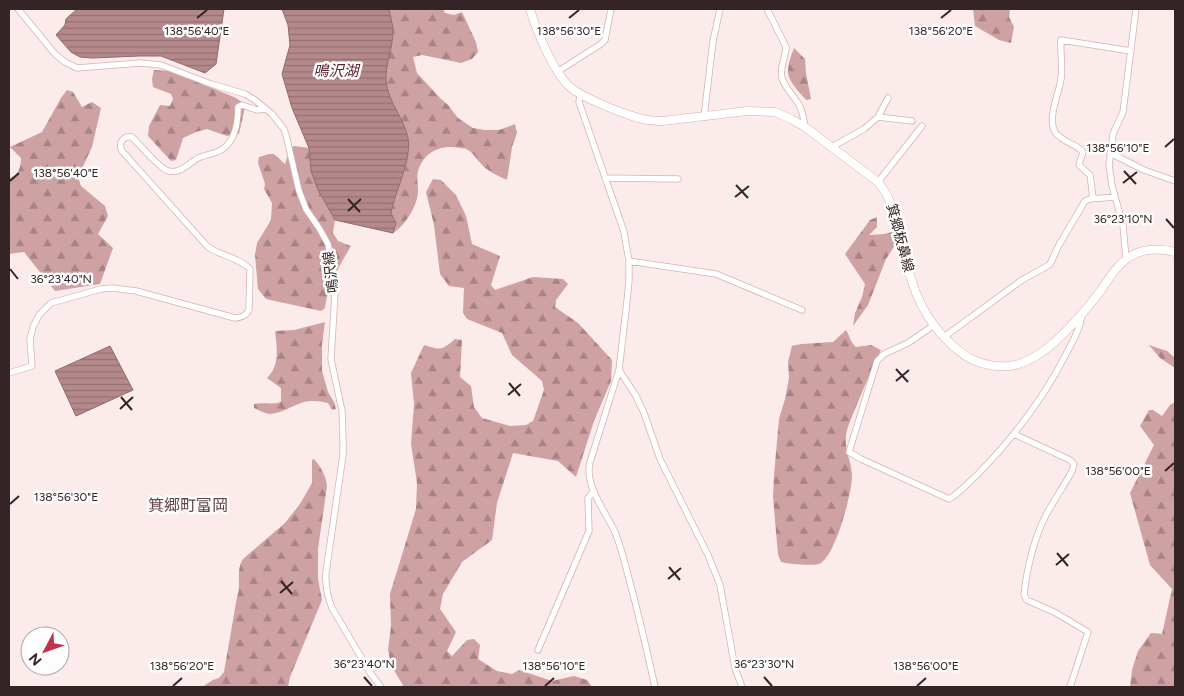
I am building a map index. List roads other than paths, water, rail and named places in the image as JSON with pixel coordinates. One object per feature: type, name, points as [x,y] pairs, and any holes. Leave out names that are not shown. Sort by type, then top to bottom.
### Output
[{"type":"main road","name":"箕郷板鼻線","points":[[530,9],[557,72],[565,82],[580,94],[645,120],[663,121],[764,111],[783,115],[806,128],[878,182],[892,205],[914,286],[924,310],[934,325],[956,350],[974,360],[988,365],[1012,366],[1030,360],[1039,355],[1070,328],[1082,315],[1116,268],[1126,259],[1146,251],[1164,250],[1175,252]]},
{"type":"street","name":"鳴沢線","points":[[18,9],[55,54],[65,62],[78,68],[140,63],[161,65],[211,84],[245,94],[272,114],[284,129],[306,209],[328,244],[335,292],[331,359],[342,410],[343,440],[326,572],[327,598],[371,674],[381,687]]},
{"type":"street","points":[[557,72],[601,44],[604,40],[611,9]]},
{"type":"street","points":[[704,117],[713,41],[720,9]]},
{"type":"street","points":[[766,9],[786,47],[781,70],[782,80],[803,112],[806,128]]},
{"type":"street","points":[[1126,259],[1123,225],[1112,186],[1109,165],[1114,134],[1123,112],[1136,9]]},
{"type":"street","points":[[1093,198],[1090,175],[1079,165],[1083,152],[1059,136],[1053,127],[1053,116],[1061,80],[1061,40],[1131,51]]},
{"type":"street","points":[[580,94],[579,102],[624,232],[629,261],[628,294],[619,370],[588,469],[589,478],[614,530],[624,556],[655,687]]},
{"type":"street","points":[[832,147],[864,129],[878,117],[888,98]]},
{"type":"street","points":[[9,373],[32,366],[30,339],[33,327],[39,315],[51,303],[101,289],[112,288],[136,291],[235,318],[247,314],[249,310],[250,269],[240,260],[213,251],[122,151],[120,143],[124,138],[132,136],[159,166],[168,171],[177,172],[197,158],[226,147],[233,138],[238,118],[238,106],[242,105],[258,110],[265,109]]},
{"type":"street","points":[[878,117],[912,121]]},
{"type":"street","points":[[878,182],[922,126]]},
{"type":"street","points":[[1110,153],[1144,170],[1175,181]]},
{"type":"street","points":[[605,178],[678,179]]},
{"type":"street","points":[[944,336],[1022,280],[1049,266],[1085,201],[1093,198],[1115,197]]},
{"type":"street","points":[[629,261],[716,274],[802,310]]},
{"type":"street","points":[[934,325],[908,343],[884,354],[877,361],[849,452],[949,499],[961,490],[994,457],[1034,408],[1054,378],[1077,333],[1082,315]]},
{"type":"street","points":[[619,370],[636,396],[644,413],[660,459],[704,546],[720,585],[735,668],[742,687]]},
{"type":"street","points":[[1014,434],[1070,460],[1074,464],[1040,529],[1028,572],[1024,595],[1027,600],[1056,613],[1088,632],[1070,687]]},
{"type":"street","points":[[538,650],[589,531],[588,498],[594,491]]},
{"type":"water","points":[[77,9],[224,9],[216,64],[205,73],[161,56],[80,57],[71,52],[56,35],[65,25],[66,19]]},
{"type":"water","name":"鳴沢湖","points":[[282,9],[389,9],[393,31],[387,68],[387,89],[406,131],[409,147],[391,213],[396,223],[393,233],[335,220],[318,190],[311,171],[309,148],[292,108],[282,74],[290,45],[288,25]]},
{"type":"water","points":[[110,346],[133,390],[76,416],[55,371]]},
{"type":"district","name":"箕郷町富岡","points":[[188,505]]}]
